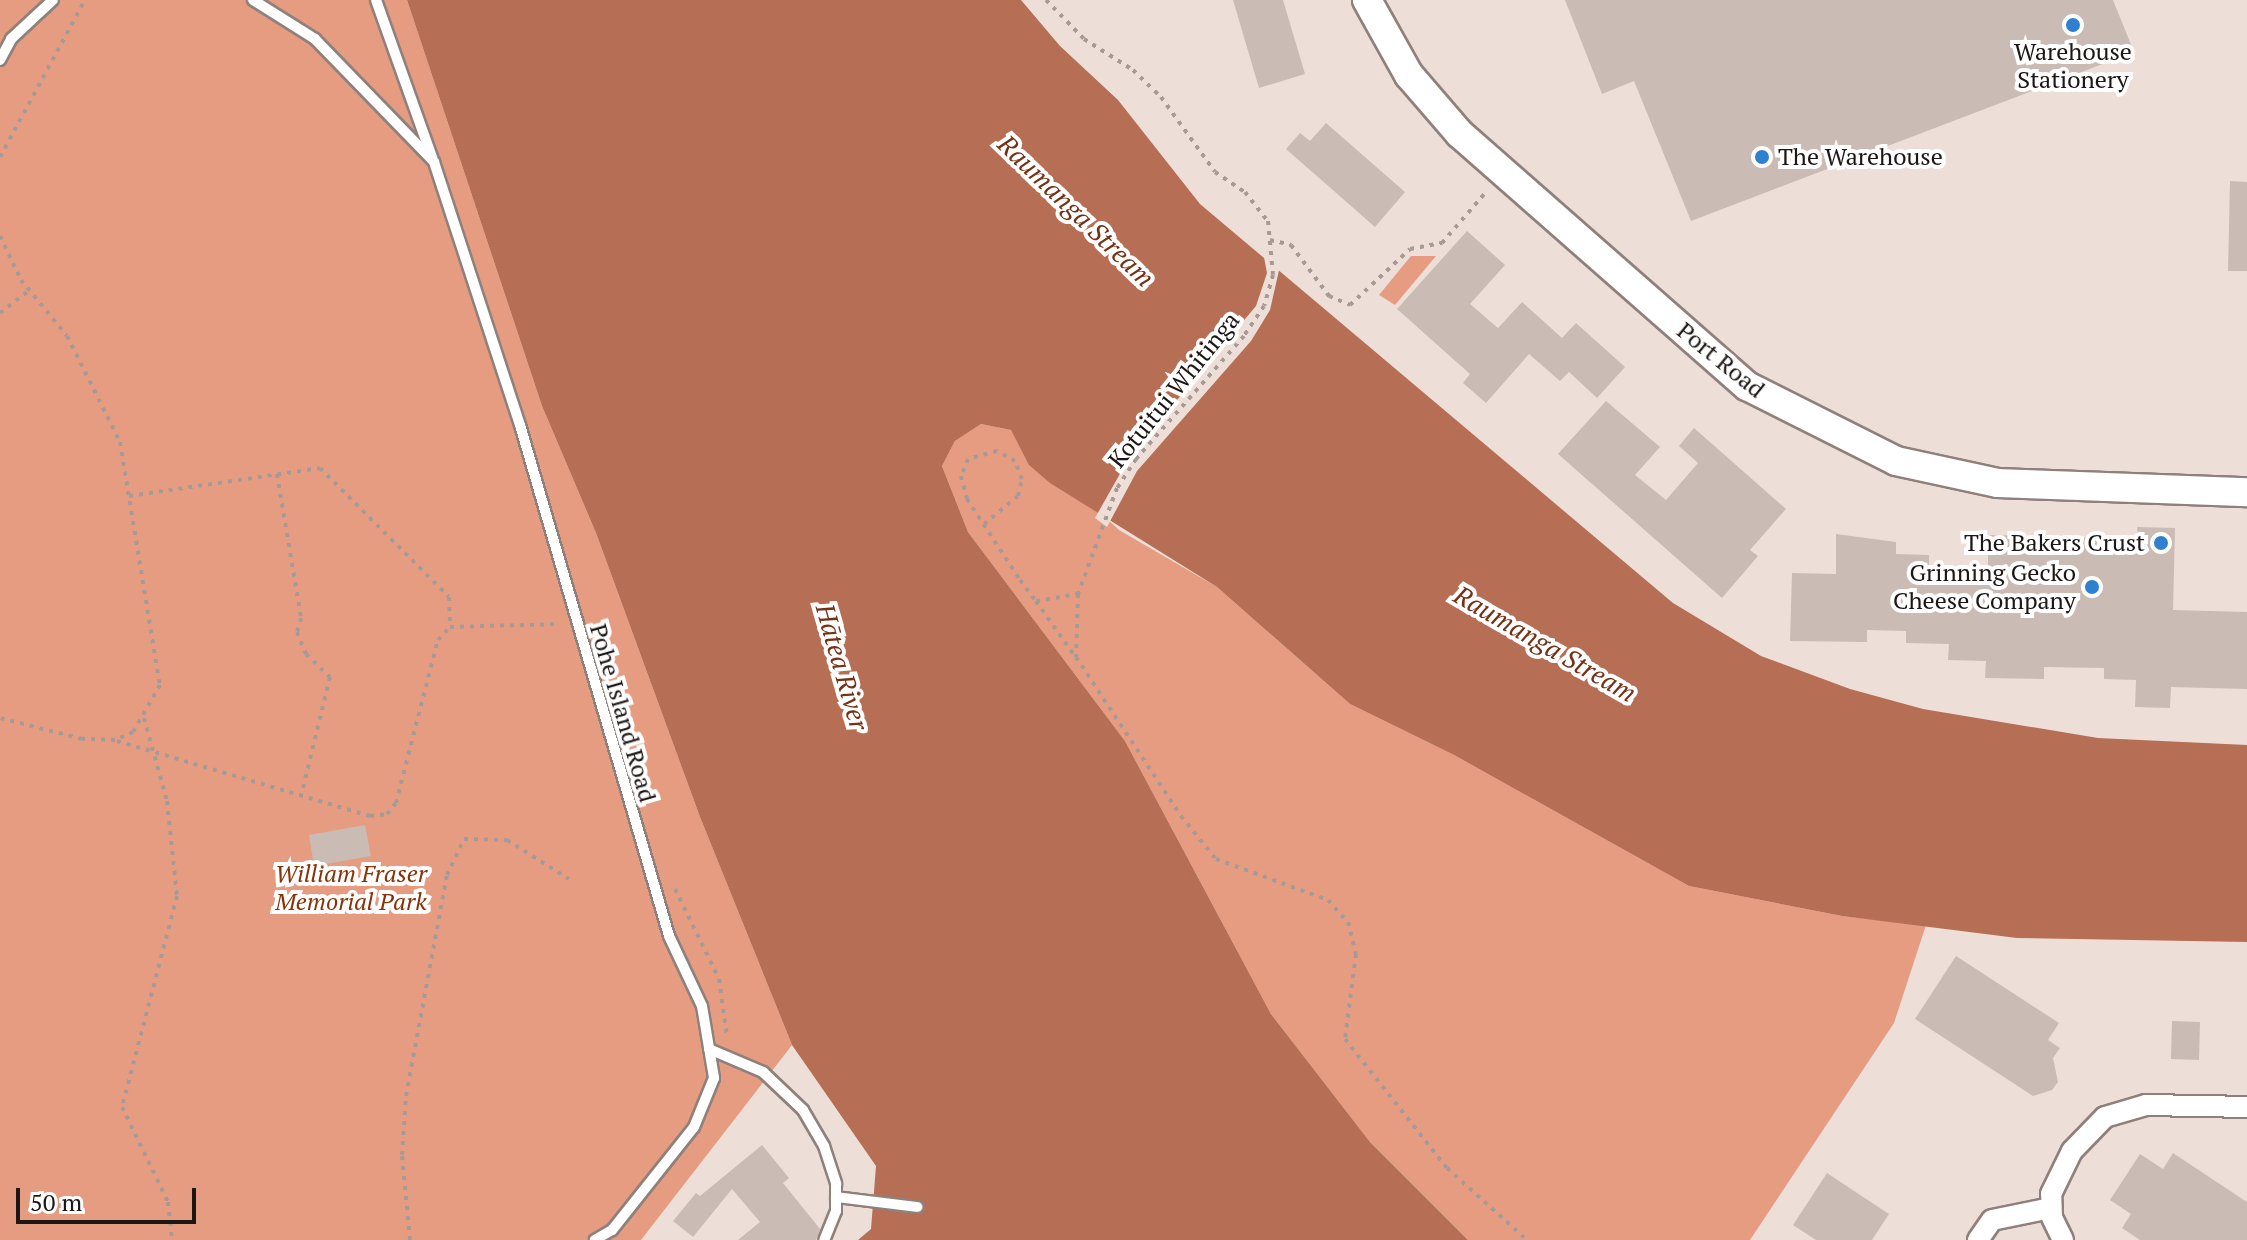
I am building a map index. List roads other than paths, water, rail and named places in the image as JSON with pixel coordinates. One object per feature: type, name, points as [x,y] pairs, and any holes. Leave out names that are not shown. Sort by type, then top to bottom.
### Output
[{"type":"main road","name":"Port Road","points":[[1367,0],[1388,43],[1433,106],[1503,173],[1747,386],[1896,461],[1998,483],[2247,492]]},
{"type":"street","points":[[2063,1240],[2051,1208],[2065,1161],[2086,1132],[2105,1117],[2146,1105],[2247,1107]]},
{"type":"street","points":[[1978,1240],[1992,1220],[2051,1208]]},
{"type":"lane","points":[[0,60],[11,39],[53,0]]},
{"type":"lane","name":"Pohe Island Road","points":[[253,0],[315,39],[434,162]]},
{"type":"lane","name":"Pohe Island Road","points":[[376,0],[434,162],[520,425],[669,936],[702,1006],[714,1078],[694,1127],[612,1230],[595,1240]]},
{"type":"lane","points":[[709,1049],[763,1072],[803,1110],[824,1146],[836,1197],[824,1240]]},
{"type":"lane","points":[[836,1197],[917,1207]]},
{"type":"water","points":[[407,0],[1021,0],[1060,46],[1118,100],[1200,204],[1673,603],[1761,656],[1850,689],[1923,709],[2098,738],[2247,745],[2247,942],[2017,938],[1842,916],[1689,886],[1454,755],[1350,704],[1217,587],[1050,483],[1029,465],[1011,430],[981,424],[955,441],[942,466],[968,532],[1125,741],[1271,1014],[1370,1142],[1468,1240],[858,1240],[871,1229],[876,1166],[792,1045],[700,817],[596,533],[542,406]]},
{"type":"place","name":"Warehouse Stationery","points":[[2073,25]]},
{"type":"place","name":"The Warehouse","points":[[1762,157]]},
{"type":"place","name":"The Bakers Crust","points":[[2161,543]]},
{"type":"place","name":"Grinning Gecko Cheese Company","points":[[2092,587]]},
{"type":"water label","name":"Raumanga Stream","points":[[1076,211]]},
{"type":"water label","name":"Raumanga Stream","points":[[1545,644]]},
{"type":"water label","name":"Hātea River","points":[[842,667]]},
{"type":"park label","name":"William Fraser Memorial Park","points":[[351,888]]}]
